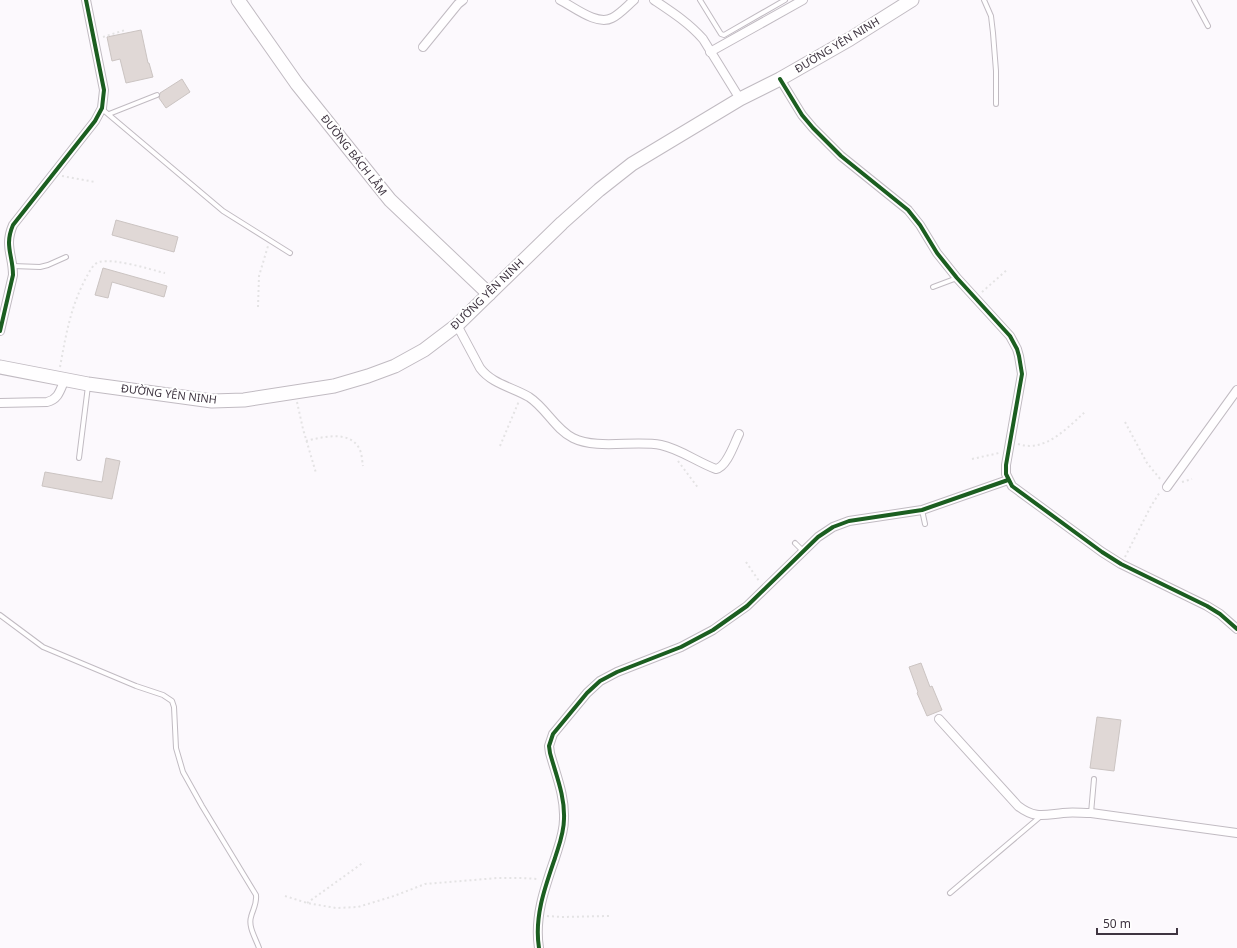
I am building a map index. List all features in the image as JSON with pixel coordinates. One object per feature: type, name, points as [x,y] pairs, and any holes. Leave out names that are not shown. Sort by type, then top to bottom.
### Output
[{"type":"main road","name":"ĐƯỜNG BÁCH LẪM","points":[[238,0],[298,84],[390,200],[489,294]]},
{"type":"main road","name":"ĐƯỜNG YÊN NINH","points":[[0,367],[88,384],[212,401],[244,400],[334,386],[368,376],[394,366],[424,350],[457,325],[562,223],[599,190],[632,164],[740,99],[780,79],[850,39],[909,1]]},
{"type":"street","points":[[0,331],[12,282],[13,266],[8,245],[9,234],[13,225],[95,121],[102,108],[104,90],[86,0]]},
{"type":"street","points":[[423,47],[458,4],[463,0]]},
{"type":"street","points":[[560,0],[592,18],[600,20],[613,18],[634,0]]},
{"type":"street","points":[[654,0],[690,26],[703,39],[740,99]]},
{"type":"street","points":[[710,52],[803,0]]},
{"type":"street","points":[[780,79],[802,115],[825,142],[908,210],[920,225],[937,253],[957,278],[1010,336],[1020,356],[1022,374],[1008,451],[1006,470],[1008,480],[1016,489],[1102,552],[1121,564],[1207,606],[1220,614],[1237,629]]},
{"type":"street","points":[[457,325],[480,368],[485,374],[493,380],[522,393],[538,404],[563,431],[578,440],[590,443],[662,445],[677,450],[716,469],[722,467],[726,462],[739,434]]},
{"type":"street","points":[[0,403],[46,402],[53,400],[58,395],[62,379]]},
{"type":"street","points":[[1167,487],[1237,390]]},
{"type":"street","points":[[539,948],[537,930],[538,915],[561,839],[564,820],[563,796],[550,753],[550,742],[554,734],[587,693],[600,680],[681,647],[698,639],[727,621],[746,606],[825,531],[840,523],[922,510],[1008,480]]},
{"type":"street","points":[[939,719],[1018,806],[1030,814],[1042,816],[1071,812],[1091,813],[1237,833]]},
{"type":"lane","points":[[700,0],[721,34],[724,35],[785,0]]},
{"type":"lane","points":[[984,0],[992,22],[996,71],[996,104]]},
{"type":"lane","points":[[1194,0],[1208,26]]},
{"type":"lane","points":[[109,114],[157,95]]},
{"type":"lane","points":[[102,108],[223,211],[290,253]]},
{"type":"lane","points":[[13,266],[40,267],[66,257]]},
{"type":"lane","points":[[933,287],[957,278]]},
{"type":"lane","points":[[79,458],[88,384]]},
{"type":"lane","points":[[922,510],[926,524]]},
{"type":"lane","points":[[795,543],[803,552]]},
{"type":"lane","points":[[0,615],[43,646],[136,686],[163,695],[172,701],[174,707],[176,748],[183,772],[256,896],[256,906],[250,922],[259,948]]},
{"type":"lane","points":[[1091,813],[1094,779]]},
{"type":"lane","points":[[950,894],[1042,816]]},
{"type":"path","points":[[94,39],[125,30]]},
{"type":"path","points":[[53,173],[95,182]]},
{"type":"path","points":[[258,308],[259,276],[269,240]]},
{"type":"path","points":[[62,379],[67,331],[78,292],[93,266],[97,262],[113,261],[165,273]]},
{"type":"path","points":[[975,298],[1008,269]]},
{"type":"path","points":[[295,392],[306,441],[316,472]]},
{"type":"path","points":[[500,446],[522,393]]},
{"type":"path","points":[[1010,442],[1024,446],[1040,445],[1052,440],[1062,433],[1086,412]]},
{"type":"path","points":[[1125,422],[1147,463],[1167,487]]},
{"type":"path","points":[[306,441],[332,436],[340,436],[347,439],[358,446],[363,466]]},
{"type":"path","points":[[972,459],[1008,451]]},
{"type":"path","points":[[676,459],[699,489]]},
{"type":"path","points":[[1121,564],[1154,499],[1167,487],[1192,479]]},
{"type":"path","points":[[746,562],[764,589]]},
{"type":"path","points":[[307,903],[364,862]]},
{"type":"path","points":[[285,896],[307,903],[336,908],[358,907],[394,896],[425,884],[497,878],[548,880]]},
{"type":"path","points":[[538,915],[561,917],[610,916]]},
{"type":"building","points":[[141,30],[148,63],[153,77],[126,83],[120,59],[112,61],[107,37]]},
{"type":"building","points":[[182,79],[190,92],[166,108],[159,98],[160,93]]},
{"type":"building","points":[[116,220],[178,237],[174,252],[112,235]]},
{"type":"building","points":[[103,268],[167,286],[164,297],[112,282],[108,298],[95,295]]},
{"type":"building","points":[[106,458],[120,461],[112,499],[42,486],[45,472],[102,482]]},
{"type":"building","points":[[921,663],[930,687],[932,686],[942,710],[927,716],[917,693],[918,692],[909,667]]},
{"type":"building","points":[[1097,717],[1121,720],[1114,771],[1090,768]]},
{"type":"cycle path","points":[[0,331],[13,275],[9,245],[10,232],[13,225],[95,121],[102,108],[104,90],[86,0]]},
{"type":"cycle path","points":[[780,79],[802,115],[813,128],[841,156],[908,210],[920,225],[937,253],[957,278],[1010,336],[1017,349],[1022,374],[1006,465],[1006,474],[1012,486],[1102,552],[1121,564],[1207,606],[1220,614],[1237,629]]},
{"type":"cycle path","points":[[539,948],[538,925],[541,902],[561,839],[564,824],[562,794],[549,746],[553,734],[587,693],[600,681],[617,672],[681,647],[713,630],[747,606],[818,537],[833,527],[849,521],[922,510],[1008,480]]}]
